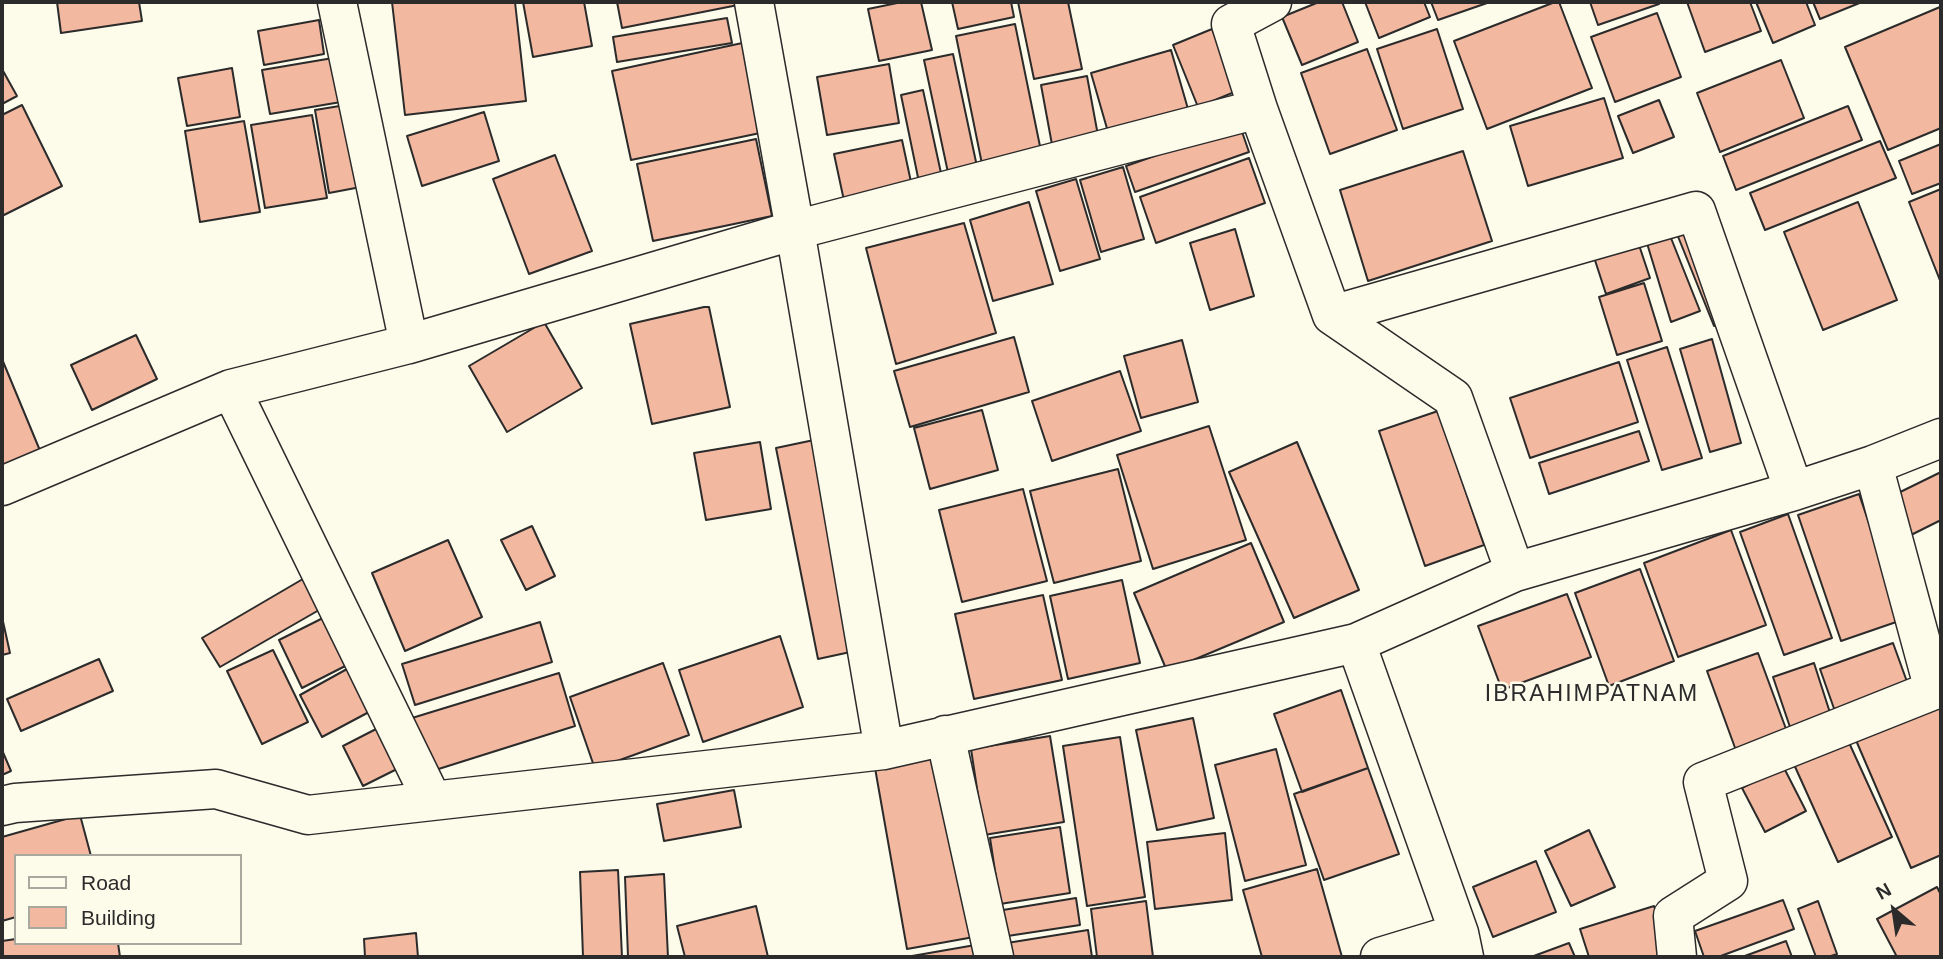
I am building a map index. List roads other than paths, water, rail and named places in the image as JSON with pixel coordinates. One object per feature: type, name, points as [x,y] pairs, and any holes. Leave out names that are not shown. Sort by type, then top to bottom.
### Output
[{"type":"street","points":[[337,2],[410,344]]},
{"type":"street","points":[[754,2],[884,750]]},
{"type":"street","points":[[1272,2],[1231,24],[1258,109],[1332,315],[1453,398],[1515,572]]},
{"type":"street","points":[[2,486],[231,388],[410,344],[795,230],[1258,109]]},
{"type":"street","points":[[1332,315],[1696,211],[1794,491]]},
{"type":"street","points":[[231,388],[432,800]]},
{"type":"street","points":[[2,806],[216,789],[308,815],[884,750],[1356,643],[1515,572],[1794,491],[1873,465],[1941,438]]},
{"type":"street","points":[[1677,957],[1673,916],[1728,881],[1703,782],[1934,690],[1873,465]]},
{"type":"street","points":[[1356,643],[1461,945],[1380,957]]},
{"type":"street","points":[[945,735],[994,957]]},
{"type":"district","name":"IBRAHIMPATNAM","points":[[1592,695]]}]
